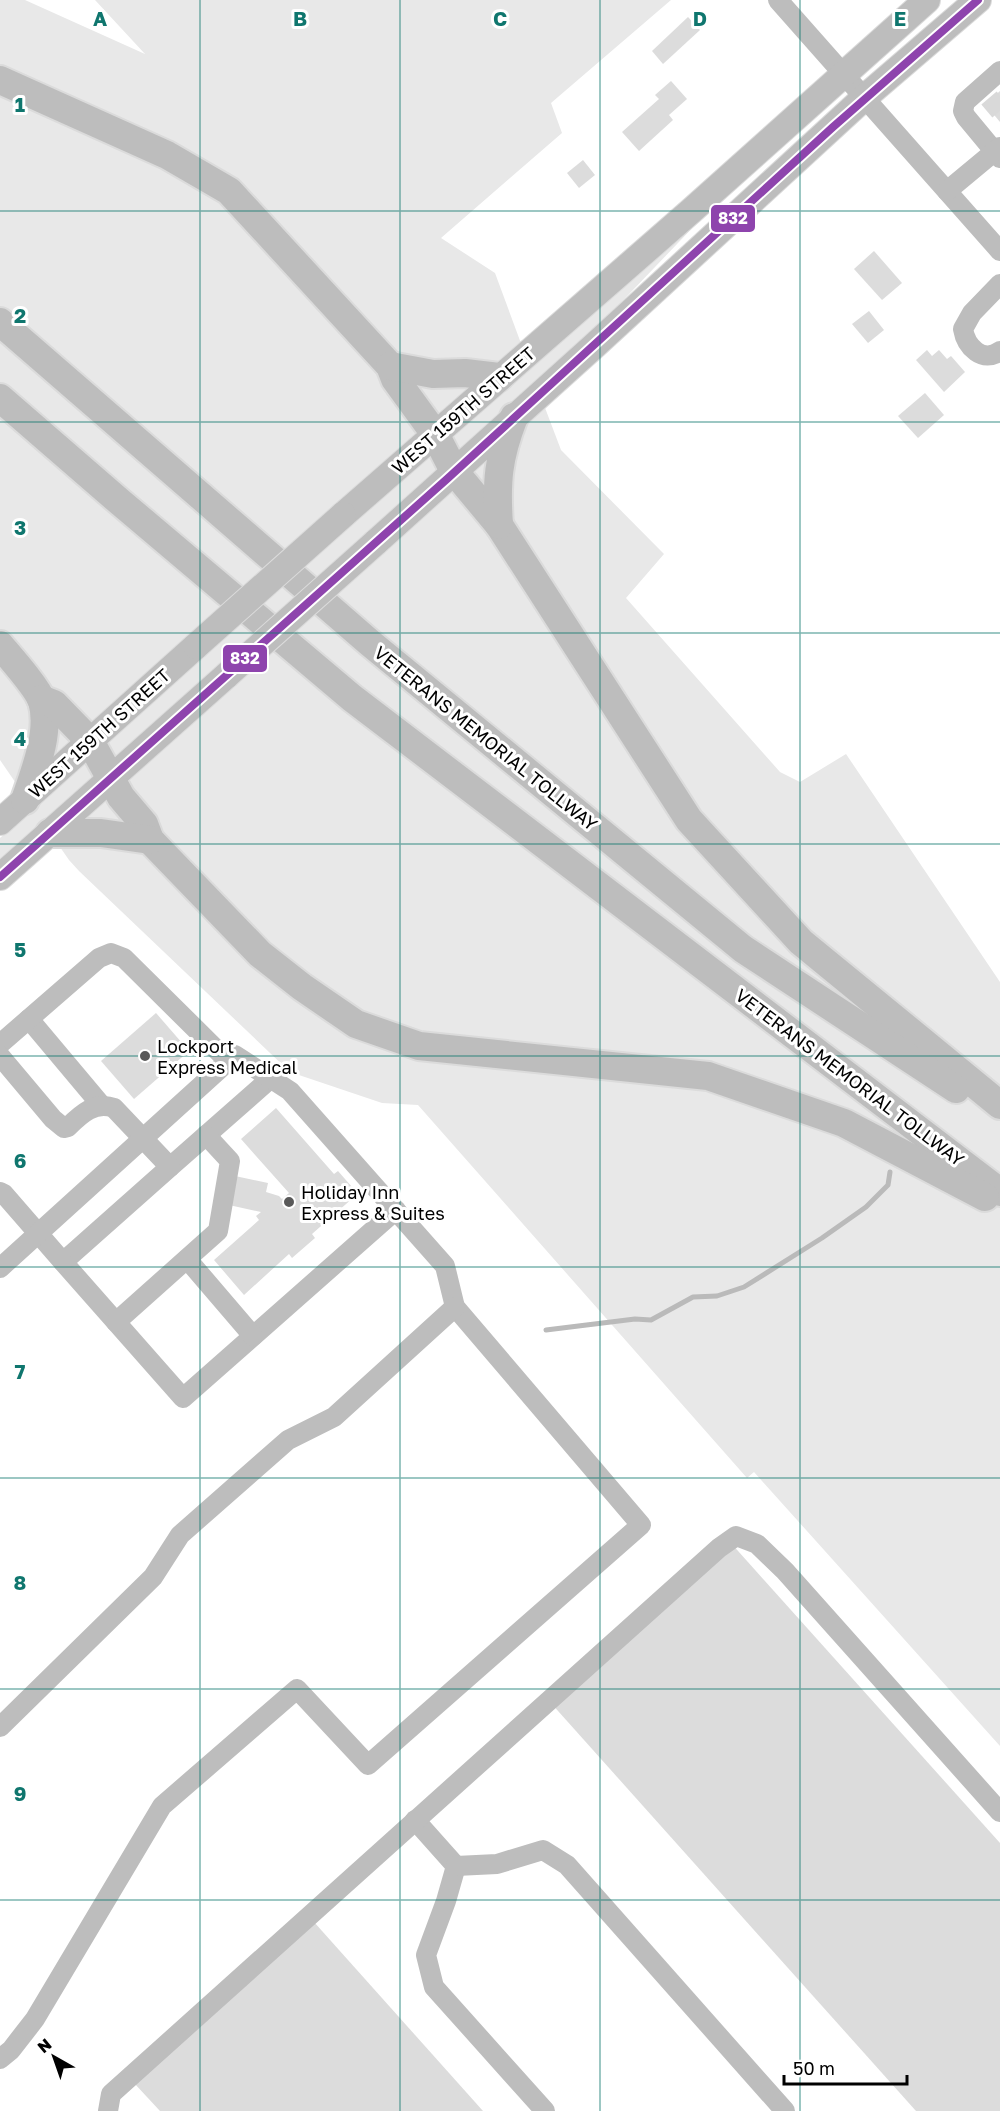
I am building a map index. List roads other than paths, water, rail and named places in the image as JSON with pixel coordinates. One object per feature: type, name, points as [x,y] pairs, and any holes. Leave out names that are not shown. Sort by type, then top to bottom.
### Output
[{"type":"highway","points":[[0,80],[167,155],[229,190],[390,366],[395,380],[435,434],[454,471],[499,525],[689,820],[801,942],[1000,1105]]},
{"type":"highway","name":"VETERANS MEMORIAL TOLLWAY","points":[[0,322],[370,643],[743,949],[1000,1118]]},
{"type":"highway","points":[[390,366],[433,374],[465,373],[499,377]]},
{"type":"highway","name":"VETERANS MEMORIAL TOLLWAY","points":[[0,398],[352,698],[1000,1192]]},
{"type":"highway","points":[[499,525],[496,490],[500,458],[514,417]]},
{"type":"highway","points":[[0,645],[41,699],[44,722],[40,754],[25,800]]},
{"type":"highway","points":[[41,699],[54,704],[90,741],[121,797],[144,824],[150,840],[260,954],[302,987],[356,1024],[419,1046],[708,1076],[844,1123],[1000,1205]]},
{"type":"highway","points":[[50,833],[101,833],[150,840]]},
{"type":"main road","name":"WEST 159TH STREET","points":[[0,822],[499,377],[927,0]]},
{"type":"main road","points":[[0,877],[375,543],[865,97],[978,0]]},
{"type":"street","points":[[778,0],[845,73],[1000,251]]},
{"type":"street","points":[[947,191],[998,152],[963,111],[965,102],[984,93],[999,73]]},
{"type":"street","points":[[1000,284],[972,313],[963,329],[967,340],[981,356],[988,357],[1000,351]]},
{"type":"street","points":[[0,1044],[99,958],[111,953],[124,958],[228,1061]]},
{"type":"street","points":[[29,1019],[102,1106]]},
{"type":"street","points":[[0,1268],[235,1055],[290,1091],[446,1266],[455,1307],[641,1525],[368,1765],[297,1689],[162,1806],[35,2019],[11,2050],[0,2059]]},
{"type":"street","points":[[0,1056],[53,1119],[64,1128],[91,1108],[102,1106],[114,1108],[170,1167]]},
{"type":"street","points":[[63,1262],[270,1079]]},
{"type":"street","points":[[116,1322],[218,1231],[230,1161],[206,1135]]},
{"type":"street","points":[[2,1196],[38,1233],[183,1398],[396,1210]]},
{"type":"street","points":[[187,1259],[254,1336]]},
{"type":"street","points":[[0,1727],[153,1577],[180,1534],[288,1440],[334,1417],[455,1307]]},
{"type":"street","points":[[108,2111],[111,2094],[701,1564],[736,1536],[757,1544],[785,1572],[1000,1812]]},
{"type":"street","points":[[415,1820],[456,1866]]},
{"type":"street","points":[[456,1866],[497,1864],[543,1850],[567,1865],[784,2111]]},
{"type":"street","points":[[456,1866],[426,1955],[434,1987],[545,2111]]},
{"type":"waterway","points":[[546,1330],[635,1319],[651,1320],[693,1297],[717,1296],[744,1287],[866,1207],[888,1185],[890,1172]]},
{"type":"tunnel","points":[[989,98],[1000,111]]},
{"type":"place","name":"Lockport Express Medical","points":[[145,1056]]},
{"type":"place","name":"Holiday Inn Express & Suites","points":[[289,1202]]}]
